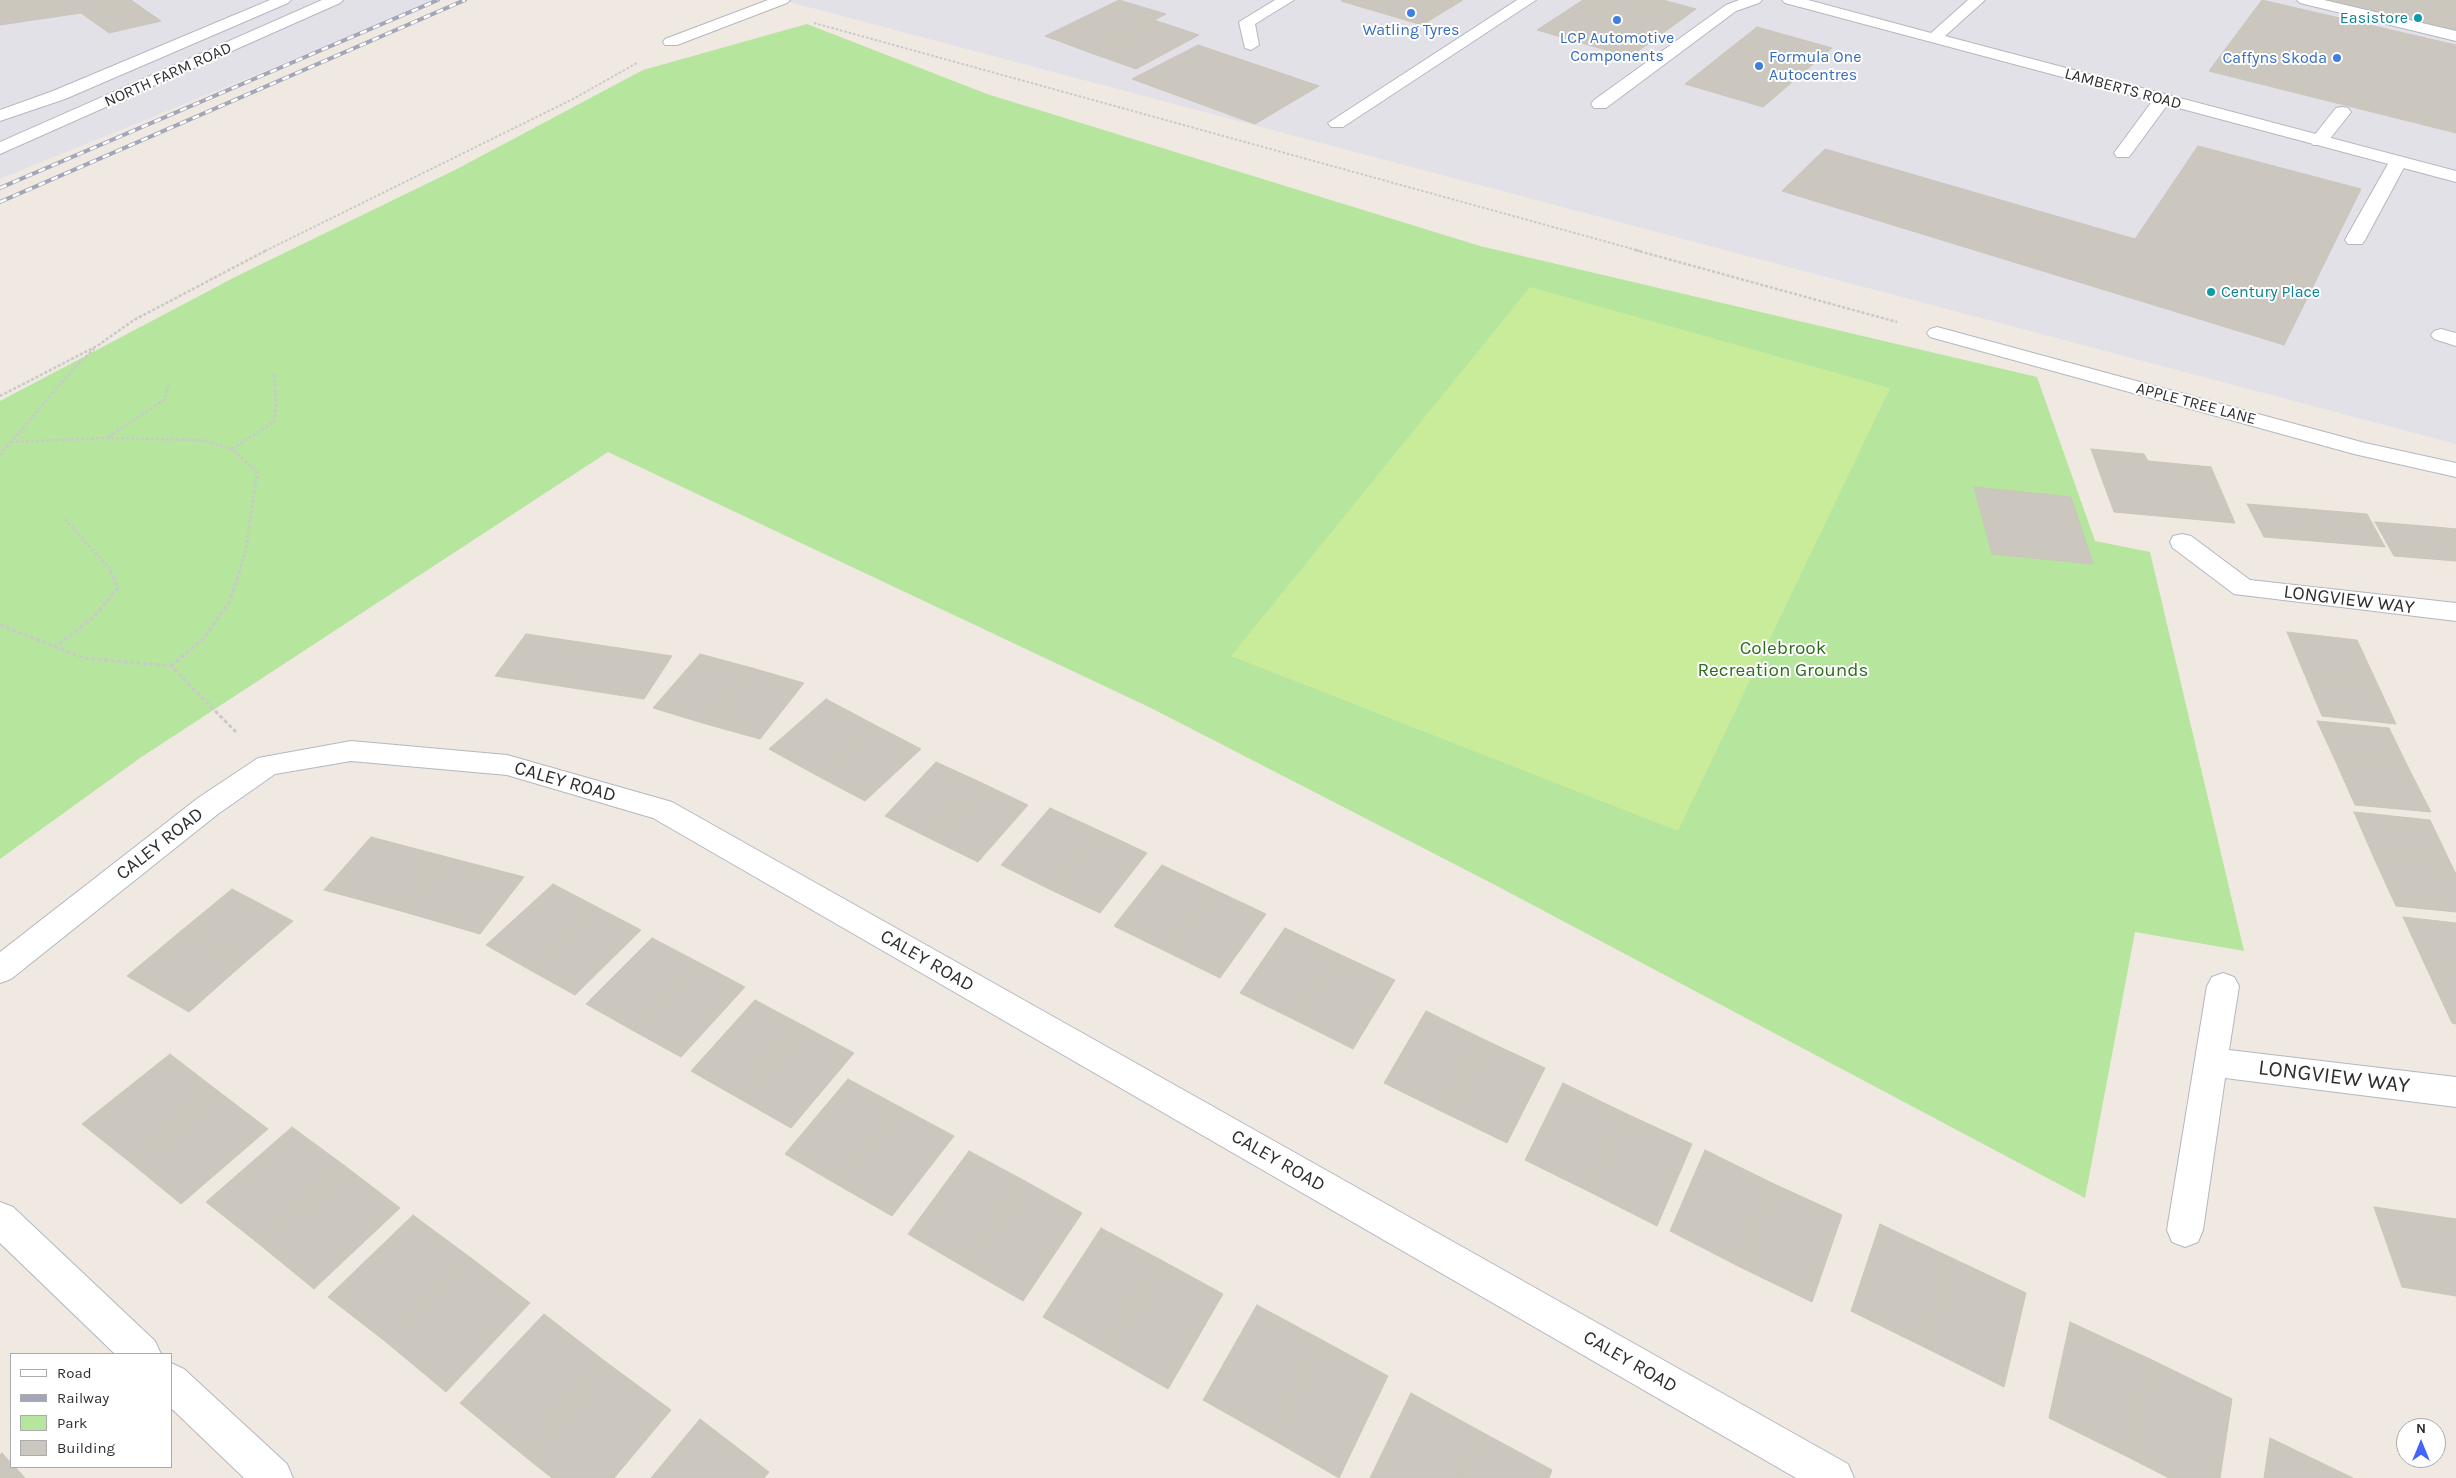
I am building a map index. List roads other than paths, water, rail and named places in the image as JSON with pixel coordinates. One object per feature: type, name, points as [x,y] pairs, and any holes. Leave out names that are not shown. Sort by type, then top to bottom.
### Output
[{"type":"street","points":[[0,116],[59,95],[283,0]]},
{"type":"street","name":"NORTH FARM ROAD","points":[[0,149],[335,0]]},
{"type":"street","points":[[671,42],[782,0]]},
{"type":"street","points":[[1250,45],[1247,22],[1286,0]]},
{"type":"street","points":[[1337,123],[1528,0]]},
{"type":"street","points":[[1600,104],[1731,8],[1754,0]]},
{"type":"street","name":"LAMBERTS ROAD","points":[[1790,0],[2456,177]]},
{"type":"street","points":[[1934,38],[1978,0]]},
{"type":"street","points":[[2305,0],[2456,36]]},
{"type":"street","points":[[2123,153],[2162,100]]},
{"type":"street","points":[[2319,141],[2342,112]]},
{"type":"street","points":[[2354,240],[2398,162]]},
{"type":"street","name":"APPLE TREE LANE","points":[[1936,333],[2362,449],[2456,470]]},
{"type":"street","name":"LONGVIEW WAY","points":[[2182,542],[2243,588],[2456,612]]},
{"type":"street","name":"CALEY ROAD","points":[[0,970],[208,806],[268,765],[351,751],[507,765],[662,810],[1834,1478]]},
{"type":"street","points":[[2185,1230],[2213,1062],[2223,986]]},
{"type":"street","name":"LONGVIEW WAY","points":[[2213,1062],[2456,1092]]},
{"type":"street","points":[[0,1219],[141,1353]]},
{"type":"street","points":[[172,1383],[273,1478]]},
{"type":"railway","points":[[0,188],[438,0]]},
{"type":"railway","points":[[0,202],[465,0]]},
{"type":"place","name":"Watling Tyres","points":[[1411,13]]},
{"type":"place","name":"Easistore","points":[[2418,18]]},
{"type":"place","name":"LCP Automotive Components","points":[[1617,20]]},
{"type":"place","name":"Caffyns Skoda","points":[[2337,58]]},
{"type":"place","name":"Formula One Autocentres","points":[[1759,66]]},
{"type":"place","name":"Century Place","points":[[2211,292]]},
{"type":"park label","name":"Colebrook Recreation Grounds","points":[[1783,660]]}]
